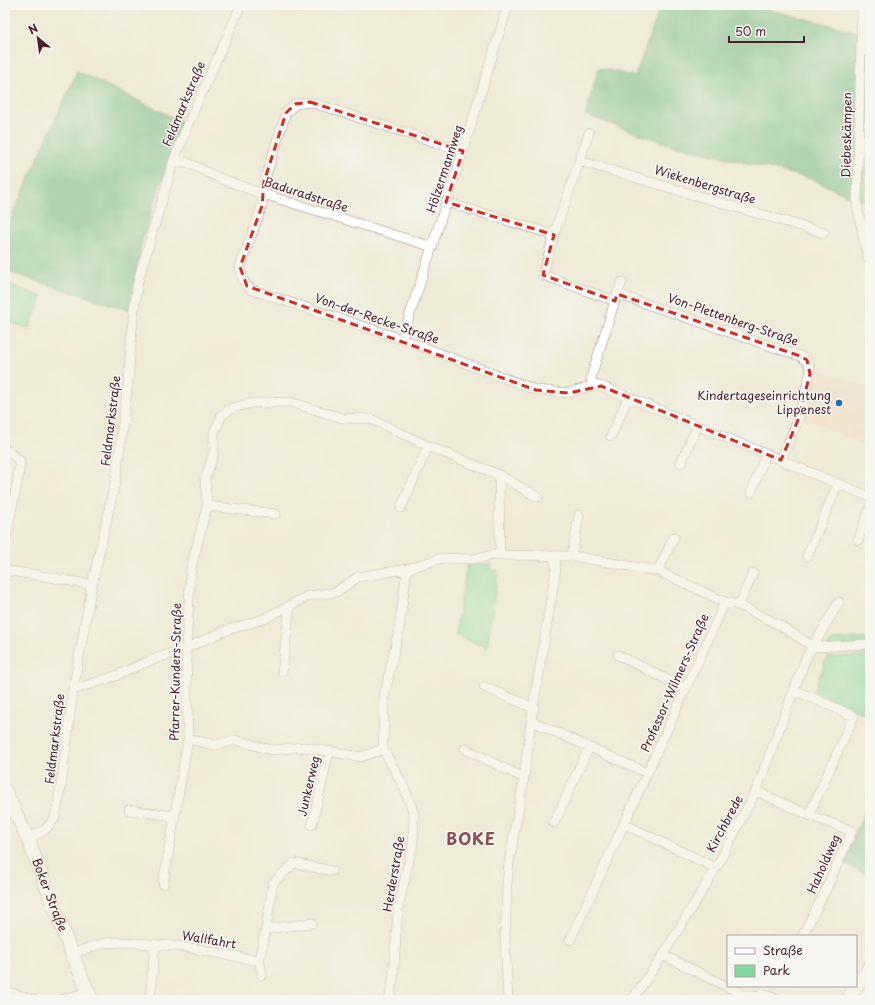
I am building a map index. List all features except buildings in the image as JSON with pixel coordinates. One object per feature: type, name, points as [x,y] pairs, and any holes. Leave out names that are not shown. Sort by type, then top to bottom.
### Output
[{"type":"main road","name":"Boker Straße","points":[[5,790],[28,839],[72,954],[90,996]]},
{"type":"main road","points":[[857,985],[870,966]]},
{"type":"main road","points":[[847,1000],[856,987]]},
{"type":"street","name":"Feldmarkstraße","points":[[28,839],[46,829],[55,818],[61,787],[73,690],[92,585],[116,478],[128,382],[133,318],[138,281],[174,160],[191,116],[241,5]]},
{"type":"street","name":"Hölzermannweg","points":[[402,340],[433,247],[508,5]]},
{"type":"street","name":"Diebeskämpen","points":[[862,5],[857,204],[870,264]]},
{"type":"street","points":[[263,194],[264,182],[286,113],[295,104],[310,102],[463,151]]},
{"type":"street","points":[[589,132],[554,235],[543,275],[616,298]]},
{"type":"street","name":"Baduradstraße","points":[[174,160],[186,162],[218,178],[263,194],[433,247]]},
{"type":"street","name":"Wiekenbergstraße","points":[[579,161],[824,233]]},
{"type":"street","name":"Von-der-Recke-Straße","points":[[263,194],[262,206],[240,267],[243,280],[252,290],[402,340],[536,390],[569,393],[593,386],[601,386],[870,497]]},
{"type":"street","points":[[446,202],[554,235]]},
{"type":"street","points":[[593,386],[591,376],[622,282]]},
{"type":"street","name":"Von-Plettenberg-Straße","points":[[616,298],[800,356],[807,360],[811,367],[810,374],[798,420],[781,460]]},
{"type":"street","points":[[611,436],[628,397]]},
{"type":"street","name":"Pfarrer-Kunders-Straße","points":[[163,884],[188,739],[186,648],[191,568],[207,506],[205,479],[214,453],[214,432],[222,415],[232,408],[252,403],[290,402],[342,418],[371,419],[428,446],[499,475],[538,498]]},
{"type":"street","points":[[681,464],[697,426]]},
{"type":"street","points":[[401,508],[428,446]]},
{"type":"street","points":[[5,449],[20,461],[5,543]]},
{"type":"street","points":[[751,492],[766,454]]},
{"type":"street","points":[[499,475],[500,555]]},
{"type":"street","points":[[807,556],[838,484]]},
{"type":"street","points":[[207,506],[276,514]]},
{"type":"street","points":[[858,540],[870,509]]},
{"type":"street","points":[[572,556],[579,515]]},
{"type":"street","points":[[658,571],[674,537]]},
{"type":"street","points":[[73,690],[118,675],[227,630],[264,619],[308,596],[336,592],[358,577],[407,569],[442,558],[473,560],[494,555],[572,556],[658,571],[725,602],[739,605],[779,625],[814,647],[870,644]]},
{"type":"street","points":[[508,1000],[505,942],[509,862],[524,778],[531,721],[556,569],[554,556]]},
{"type":"street","points":[[5,568],[9,571],[92,585]]},
{"type":"street","points":[[383,749],[384,697],[399,629],[407,569]]},
{"type":"street","points":[[739,605],[753,573]]},
{"type":"street","name":"Professor-Wilmers-Straße","points":[[570,940],[725,602]]},
{"type":"street","name":"Kirchbrede","points":[[632,1000],[663,955],[716,868],[756,791],[806,658],[814,647],[839,602]]},
{"type":"street","points":[[282,672],[290,606]]},
{"type":"street","points":[[618,656],[686,689]]},
{"type":"street","points":[[484,687],[534,708]]},
{"type":"street","points":[[794,690],[854,716],[809,815]]},
{"type":"street","points":[[531,721],[647,773]]},
{"type":"street","name":"Junkerweg","points":[[188,739],[215,746],[236,740],[271,750],[304,747],[361,757],[383,749]]},
{"type":"street","points":[[554,823],[589,747]]},
{"type":"street","name":"Herderstraße","points":[[383,749],[404,787],[414,814],[413,843],[398,909],[393,981],[389,1000]]},
{"type":"street","points":[[465,749],[524,778]]},
{"type":"street","name":"Junkerweg","points":[[312,825],[329,752]]},
{"type":"street","name":"Haholdweg","points":[[756,791],[809,815],[852,831],[824,894],[803,934]]},
{"type":"street","points":[[129,810],[175,816]]},
{"type":"street","points":[[624,824],[716,868]]},
{"type":"street","points":[[262,975],[259,957],[262,952],[273,883],[294,863],[332,871]]},
{"type":"street","points":[[266,929],[312,923]]},
{"type":"street","name":"Wallfahrt","points":[[72,954],[105,943],[124,942],[186,947],[254,960],[259,957]]},
{"type":"street","points":[[150,1000],[155,945]]},
{"type":"street","points":[[663,955],[727,987]]},
{"type":"street","points":[[728,987],[744,995],[749,996],[766,994],[777,1000]]},
{"type":"street","points":[[5,991],[35,1000]]},
{"type":"street","points":[[60,1000],[90,996]]},
{"type":"highlighted area","points":[[310,102],[463,151],[446,202],[554,235],[543,275],[615,301],[617,294],[800,356],[807,360],[810,374],[798,420],[781,460],[601,386],[569,393],[536,390],[247,286],[240,267],[262,206],[264,182],[286,113],[295,104]]},
{"type":"shaded area","name":"Kindertageseinrichtung Lippenest","points":[[818,370],[870,387],[870,447],[802,418]]},
{"type":"green space","points":[[661,5],[751,5],[854,31],[864,35],[870,33],[870,252],[863,200],[854,199],[812,179],[665,143],[585,115],[599,68],[635,76]]},
{"type":"green space","points":[[77,71],[181,121],[142,241],[129,310],[5,271],[5,232]]},
{"type":"green space","points":[[5,283],[42,297],[29,329],[5,320]]},
{"type":"green space","points":[[491,564],[490,570],[498,570],[487,648],[455,634],[467,565]]},
{"type":"green space","points":[[870,637],[870,654],[825,652],[831,640]]},
{"type":"green space","points":[[868,656],[870,659],[870,696],[862,713],[814,691],[827,657]]},
{"type":"green space","points":[[870,801],[870,876],[842,862]]},
{"type":"place","name":"Kindertageseinrichtung Lippenest","points":[[839,403]]},
{"type":"district","name":"BOKE","points":[[471,839]]}]
